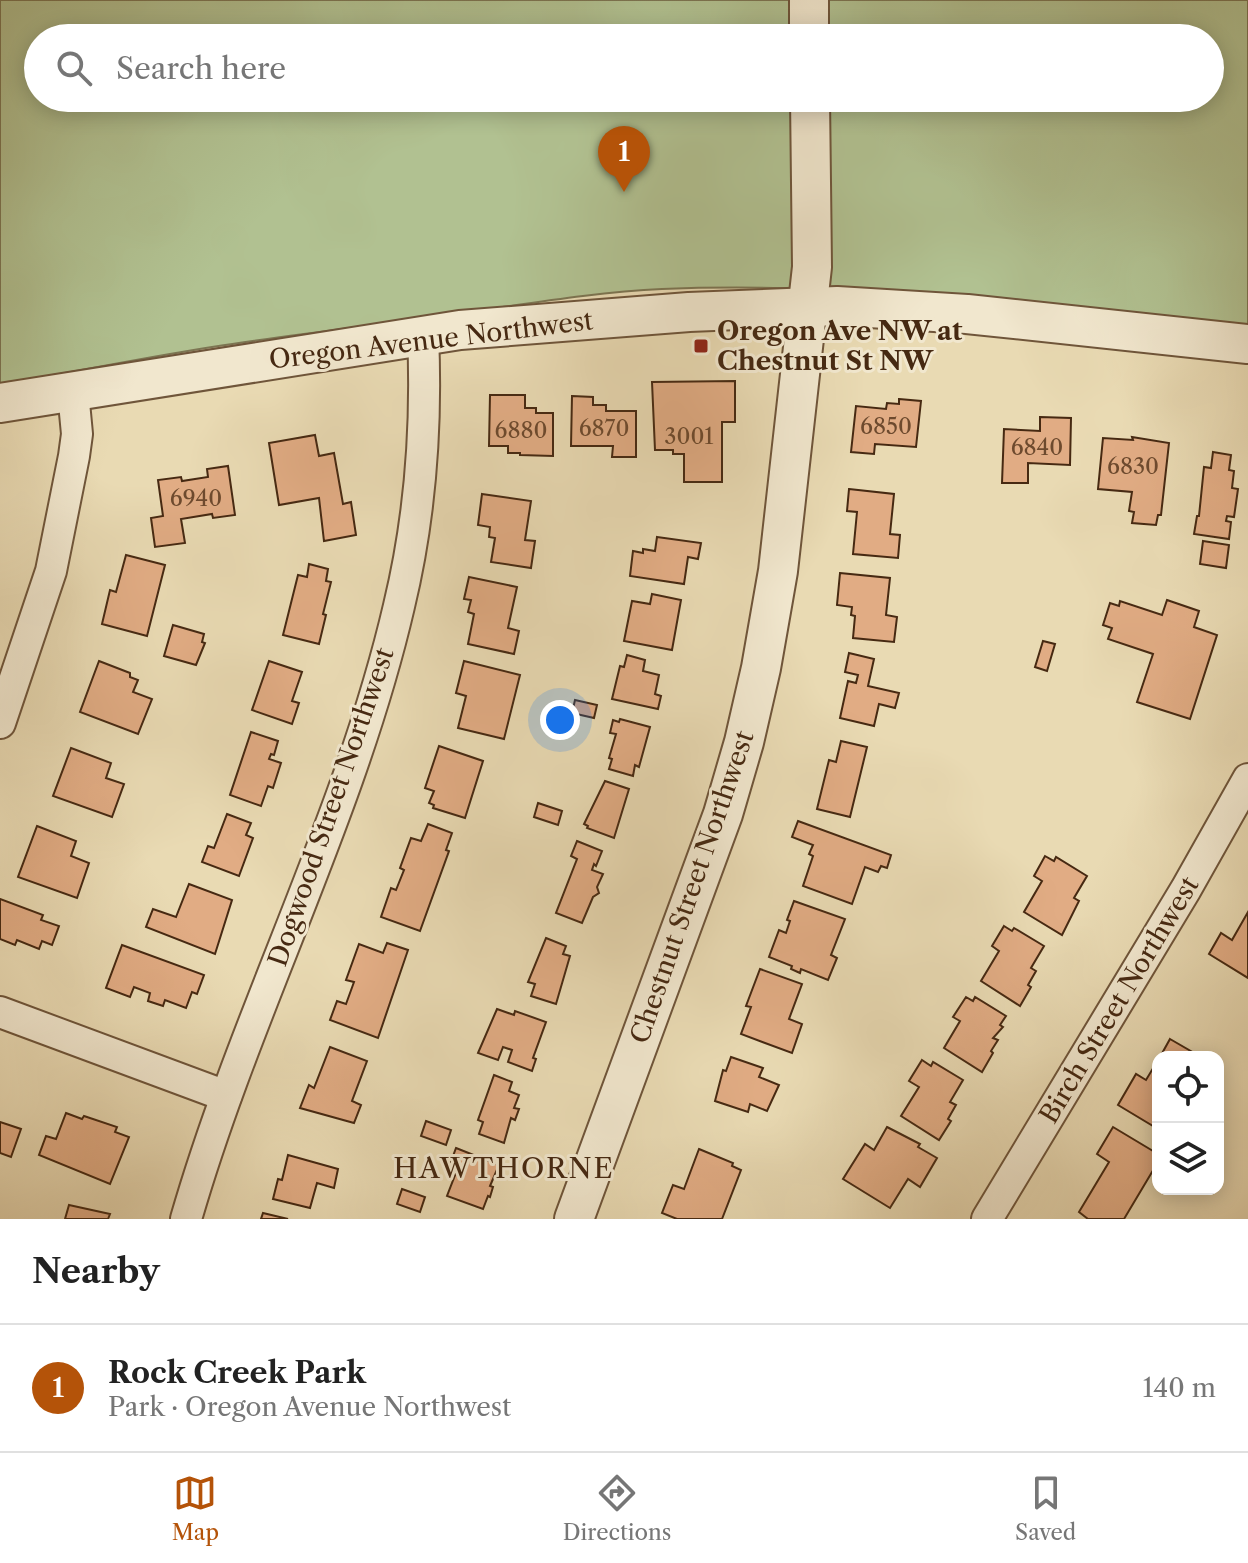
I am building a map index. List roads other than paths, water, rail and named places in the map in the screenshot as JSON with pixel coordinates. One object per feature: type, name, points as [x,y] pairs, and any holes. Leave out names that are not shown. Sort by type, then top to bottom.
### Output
[{"type":"street","points":[[809,0],[809,24]]},
{"type":"street","name":"Chestnut Street Northwest","points":[[574,1219],[723,814],[761,668],[778,571],[812,267],[810,112]]},
{"type":"street","name":"Oregon Avenue Northwest","points":[[0,403],[423,335],[592,318],[837,306],[967,314],[1248,344]]},
{"type":"street","name":"Dogwood Street Northwest","points":[[186,1219],[226,1096],[343,791],[388,651],[405,578],[415,512],[424,410],[423,335]]},
{"type":"street","points":[[0,723],[51,571],[75,445],[73,392]]},
{"type":"street","name":"Birch Street Northwest","points":[[987,1219],[1186,889],[1248,779]]},
{"type":"street","points":[[0,1012],[226,1096]]},
{"type":"place","name":"Rock Creek Park","points":[[624,192]]},
{"type":"place","name":"Oregon Ave NW at Chestnut St NW","points":[[701,346]]},
{"type":"district","name":"HAWTHORNE","points":[[504,1168]]}]
